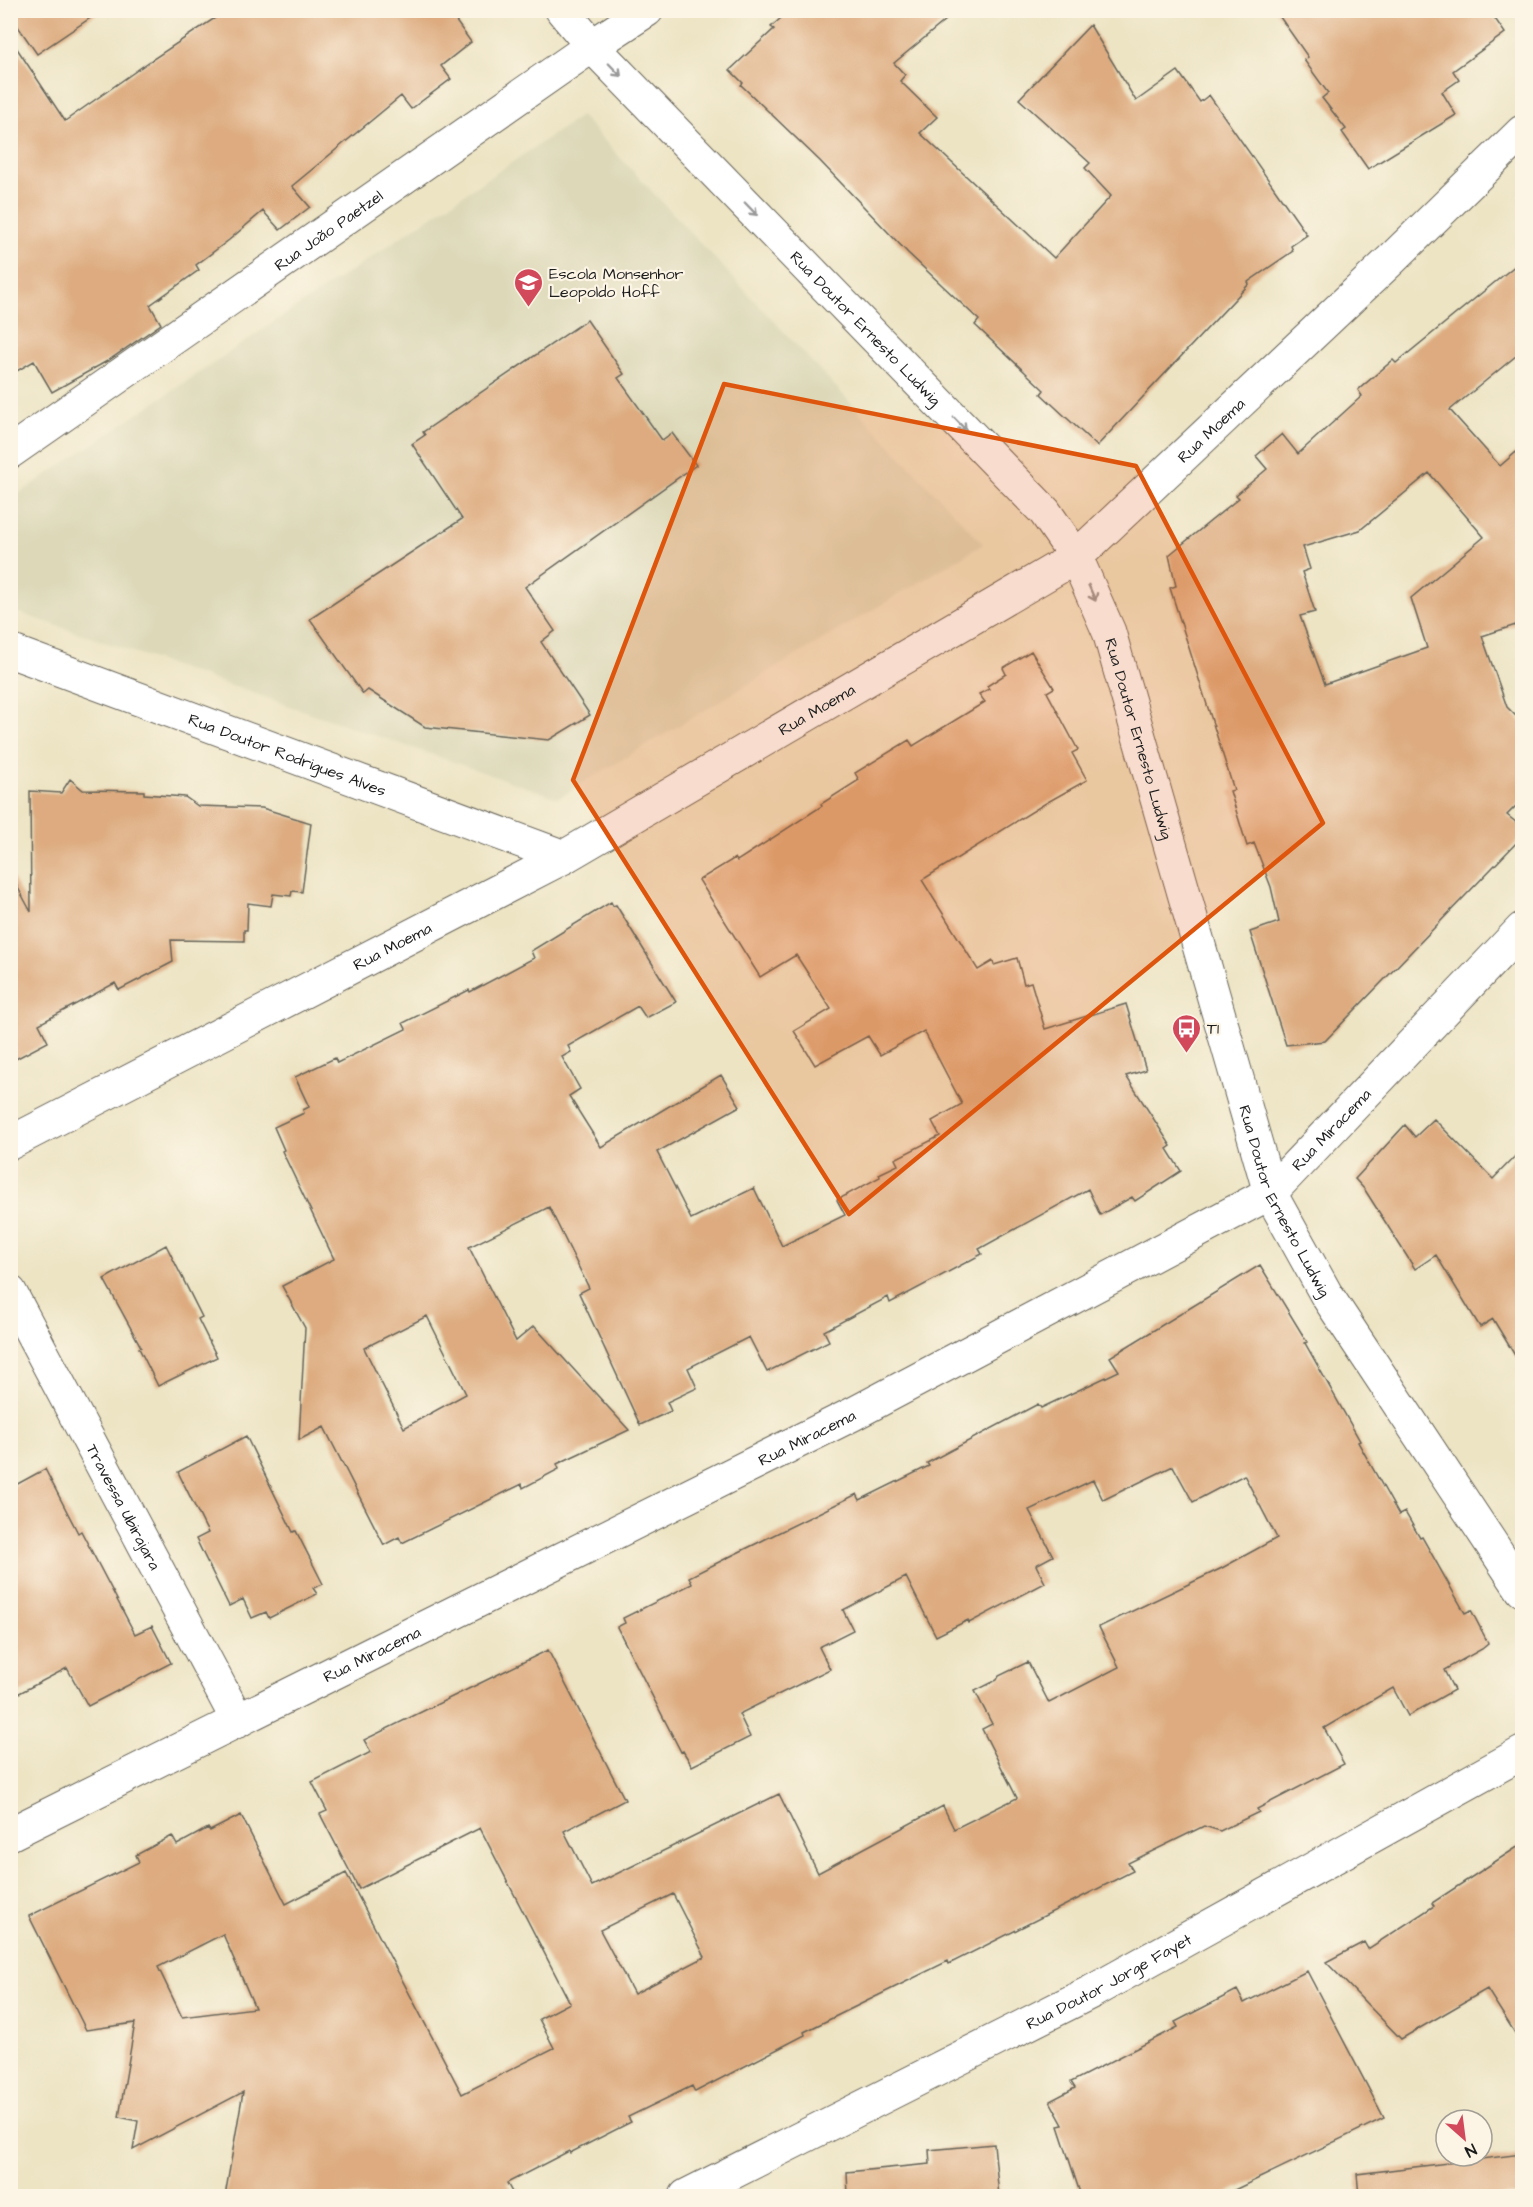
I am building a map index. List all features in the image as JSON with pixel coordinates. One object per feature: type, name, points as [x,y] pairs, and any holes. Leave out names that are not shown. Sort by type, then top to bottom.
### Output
[{"type":"street","name":"Rua Doutor Ernesto Ludwig","points":[[562,10],[592,46],[1045,512],[1076,557],[1109,632],[1270,1193],[1326,1294],[1522,1590]]},
{"type":"street","name":"Rua João Paetzel","points":[[10,452],[647,10]]},
{"type":"street","name":"Rua Moema","points":[[10,1143],[564,857],[1076,557],[1392,259],[1522,132]]},
{"type":"street","name":"Rua Doutor Rodrigues Alves","points":[[10,651],[564,857]]},
{"type":"street","name":"Rua Miracema","points":[[10,1834],[853,1414],[1270,1193],[1522,928]]},
{"type":"street","name":"Travessa Ubirajara","points":[[10,1292],[238,1721]]},
{"type":"street","name":"Rua Doutor Jorge Fayet","points":[[686,2196],[1093,1991],[1522,1753]]},
{"type":"highlighted area","points":[[724,384],[1136,466],[1323,823],[849,1214],[573,780]]},
{"type":"shaded area","name":"Escola Monsenhor Leopoldo Hoff","points":[[581,116],[983,544],[558,798],[11,610],[11,499]]},
{"type":"building","points":[[10,10],[102,10],[37,54],[10,15]]},
{"type":"building","points":[[227,10],[448,10],[471,42],[441,66],[451,79],[411,109],[401,96],[292,186],[310,207],[280,230],[263,211],[196,265],[199,270],[150,305],[161,324],[109,360],[52,392],[34,361],[10,375],[10,38],[65,121]]},
{"type":"building","points":[[790,10],[958,10],[894,63],[905,75],[900,81],[937,117],[920,133],[1054,258],[1111,196],[1085,168],[1090,163],[1019,99],[1090,25],[1136,101],[1178,71],[1200,102],[1209,95],[1307,235],[1291,246],[1293,251],[1248,282],[1249,284],[1097,446],[1041,394],[1044,390],[975,325],[979,320],[908,253],[820,161],[741,85],[743,83],[730,70],[774,29],[771,27]]},
{"type":"building","points":[[1275,10],[1489,10],[1505,33],[1453,71],[1459,80],[1442,92],[1456,115],[1368,169],[1342,132],[1346,129],[1322,98],[1328,93],[1304,60],[1308,57]]},
{"type":"building","points":[[1522,260],[1522,351],[1450,410],[1500,466],[1522,447],[1522,623],[1482,636],[1507,707],[1522,722],[1522,800],[1507,815],[1522,827],[1522,837],[1325,1041],[1286,1045],[1250,932],[1279,922],[1271,887],[1254,843],[1247,846],[1230,791],[1234,790],[1170,588],[1176,586],[1169,555],[1239,498],[1236,495],[1267,469],[1256,456],[1282,434],[1298,454],[1362,396],[1358,390],[1393,360],[1396,363]],"holes":[[[1429,473],[1484,537],[1411,598],[1427,648],[1325,684],[1300,616],[1315,612],[1302,572],[1310,569],[1303,547],[1360,530]]]},
{"type":"building","points":[[587,320],[624,374],[618,378],[662,440],[672,433],[696,465],[525,587],[555,631],[541,642],[590,715],[549,740],[425,727],[368,690],[363,694],[310,619],[462,519],[412,444],[425,435],[423,432]]},
{"type":"building","points":[[1031,651],[1054,688],[1047,692],[1078,750],[1072,753],[1087,780],[922,880],[978,970],[993,961],[994,965],[1017,958],[1024,984],[1031,982],[1045,1029],[1126,1004],[1146,1070],[1126,1076],[1171,1146],[1167,1149],[1181,1171],[1135,1201],[1132,1197],[1100,1215],[1088,1189],[979,1249],[982,1254],[890,1303],[888,1297],[824,1331],[829,1341],[767,1372],[749,1337],[688,1368],[697,1388],[667,1402],[671,1411],[640,1425],[579,1293],[589,1288],[549,1207],[469,1247],[516,1341],[534,1326],[629,1430],[557,1464],[559,1469],[523,1488],[522,1484],[402,1543],[399,1537],[384,1545],[324,1427],[299,1440],[305,1328],[282,1286],[334,1259],[282,1151],[284,1150],[274,1127],[304,1113],[303,1110],[309,1107],[295,1077],[335,1058],[337,1063],[406,1029],[403,1023],[469,990],[470,992],[534,958],[531,951],[611,902],[613,906],[616,905],[676,1002],[646,1018],[638,1006],[568,1046],[571,1052],[562,1057],[580,1089],[569,1096],[601,1147],[721,1075],[740,1106],[657,1152],[691,1219],[754,1188],[782,1246],[845,1215],[837,1200],[898,1165],[895,1159],[940,1136],[932,1121],[962,1104],[924,1031],[880,1055],[868,1036],[815,1065],[794,1031],[831,1009],[796,955],[760,977],[699,880],[735,858],[737,861],[822,806],[821,804],[859,780],[855,773],[909,740],[913,746],[985,702],[979,694],[989,689],[987,686],[1006,674],[1003,668]],"holes":[[[427,1316],[466,1394],[404,1428],[364,1348]]]},
{"type":"building","points":[[70,779],[83,790],[144,791],[144,794],[185,797],[198,806],[262,808],[311,823],[302,892],[292,891],[291,896],[273,894],[271,906],[248,903],[247,930],[244,930],[244,941],[171,940],[173,962],[119,990],[115,983],[39,1024],[48,1042],[10,1062],[10,873],[31,912],[30,791],[61,793]]},
{"type":"building","points":[[1434,1119],[1493,1179],[1522,1149],[1522,1367],[1493,1319],[1480,1327],[1436,1255],[1415,1269],[1365,1190],[1355,1179],[1405,1125],[1415,1137]]},
{"type":"building","points":[[166,1245],[202,1317],[198,1319],[217,1357],[158,1386],[139,1348],[141,1347],[104,1279]]},
{"type":"building","points":[[1260,1265],[1307,1342],[1305,1343],[1399,1515],[1405,1512],[1420,1538],[1422,1537],[1465,1613],[1471,1610],[1487,1641],[1488,1644],[1482,1649],[1444,1670],[1454,1690],[1408,1716],[1393,1688],[1324,1728],[1344,1764],[1257,1809],[1259,1812],[1220,1831],[1204,1826],[1128,1863],[1133,1871],[949,1964],[948,1961],[804,2032],[805,2035],[695,2092],[692,2086],[628,2117],[631,2122],[507,2183],[514,2196],[225,2196],[243,2092],[133,2150],[138,2121],[119,2117],[135,2023],[86,2030],[29,1916],[139,1862],[136,1855],[172,1836],[177,1845],[208,1828],[210,1831],[241,1815],[286,1904],[346,1873],[462,2094],[554,2048],[539,2019],[570,2003],[480,1828],[359,1889],[320,1814],[327,1811],[312,1782],[371,1752],[364,1740],[548,1650],[625,1800],[564,1831],[592,1886],[779,1794],[818,1873],[943,1806],[954,1829],[1017,1798],[982,1729],[992,1724],[975,1691],[1028,1662],[1049,1703],[1119,1667],[1099,1627],[1222,1568],[1277,1538],[1244,1475],[1193,1502],[1173,1466],[1103,1500],[1093,1480],[1029,1510],[1053,1556],[1036,1565],[1045,1583],[969,1623],[968,1620],[936,1636],[906,1577],[843,1610],[853,1630],[819,1647],[830,1669],[739,1714],[750,1737],[692,1766],[683,1751],[681,1752],[617,1627],[625,1623],[623,1618],[692,1584],[689,1577],[857,1494],[860,1500],[929,1466],[927,1463],[1038,1404],[1041,1408],[1119,1371],[1110,1357]],"holes":[[[673,1894],[705,1957],[634,1994],[600,1930]],[[223,1934],[255,2008],[182,2017],[158,1967]]]},
{"type":"building","points":[[246,1436],[293,1532],[296,1531],[323,1584],[313,1588],[317,1594],[269,1618],[266,1612],[252,1618],[243,1599],[229,1606],[196,1539],[208,1533],[178,1472]]},
{"type":"building","points":[[45,1469],[78,1533],[81,1531],[135,1634],[152,1626],[171,1663],[88,1706],[67,1668],[10,1698],[10,1488]]},
{"type":"building","points":[[1522,1844],[1522,2044],[1487,1989],[1401,2039],[1326,1962],[1364,1942],[1368,1949],[1434,1906],[1432,1903]]},
{"type":"building","points":[[1307,1971],[1384,2118],[1222,2196],[1081,2196],[1058,2126],[1063,2125],[1050,2101],[1075,2088],[1071,2082],[1178,2027],[1175,2022],[1237,1990],[1244,2003]]},
{"type":"building","points":[[994,2144],[999,2196],[848,2196],[847,2172],[930,2164],[929,2150]]},
{"type":"building","points":[[1522,2154],[1522,2196],[1359,2196],[1357,2174],[1434,2165],[1434,2168],[1494,2168],[1494,2157]]},
{"type":"place","name":"Escola Monsenhor Leopoldo Hoff","points":[[528,308]]},
{"type":"place","name":"T1","points":[[1186,1054]]}]
